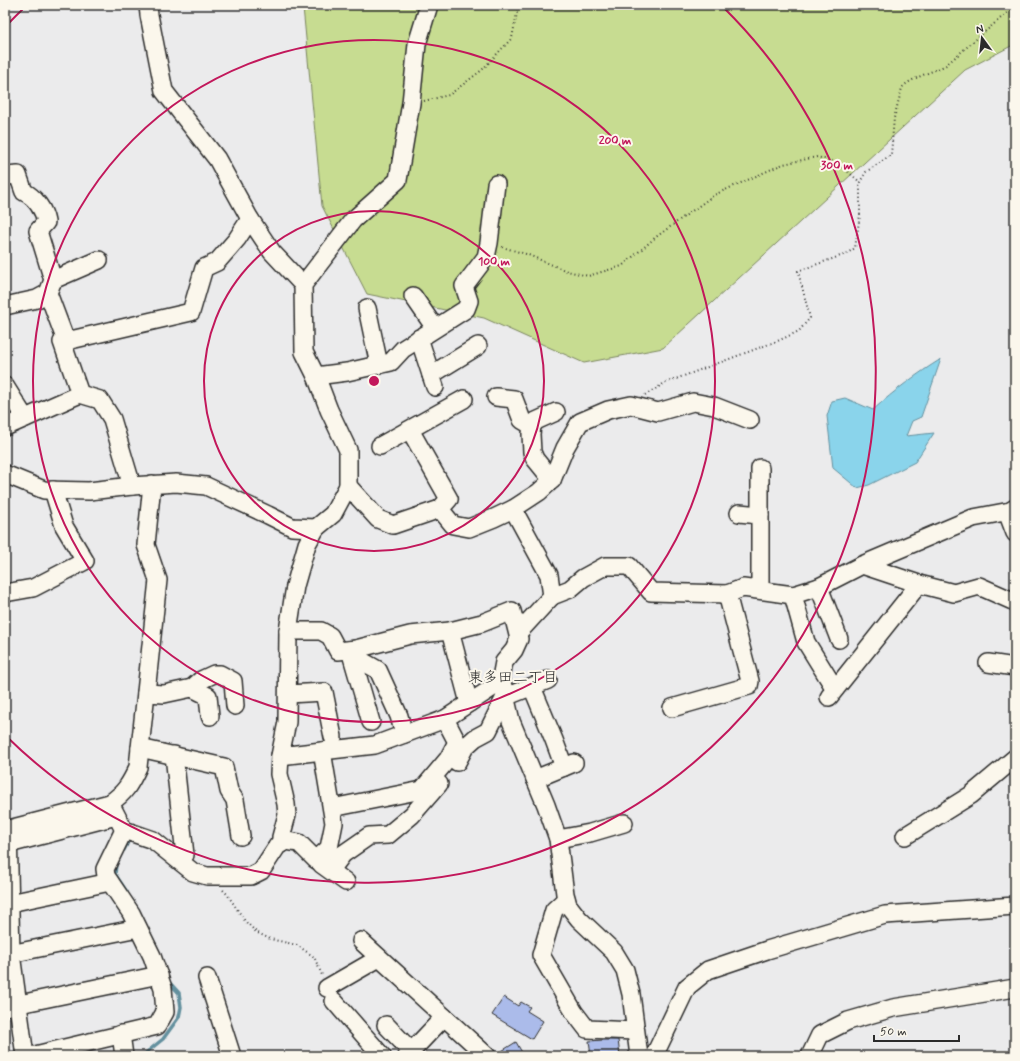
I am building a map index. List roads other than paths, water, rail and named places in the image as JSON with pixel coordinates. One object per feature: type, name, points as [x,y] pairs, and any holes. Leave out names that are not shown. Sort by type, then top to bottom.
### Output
[{"type":"street","points":[[148,5],[164,90],[217,160],[250,219],[272,252],[303,285]]},
{"type":"street","points":[[281,844],[281,837],[287,815],[279,774],[280,756],[287,722],[288,631],[295,586],[307,544],[316,528],[333,514],[348,486],[348,450],[304,352],[303,285],[353,220],[398,180],[411,103],[417,44],[429,5]]},
{"type":"street","points":[[5,176],[18,176],[24,192],[32,196],[45,215],[46,222],[38,231],[50,287],[66,340]]},
{"type":"street","points":[[316,376],[347,372],[391,362],[403,349],[466,309],[469,301],[464,286],[486,257],[496,184]]},
{"type":"street","points":[[80,394],[62,342],[191,312],[204,268],[217,262],[237,239],[250,219]]},
{"type":"street","points":[[5,306],[37,299],[50,287],[99,260]]},
{"type":"street","points":[[413,296],[435,328]]},
{"type":"street","points":[[367,308],[379,365]]},
{"type":"street","points":[[419,338],[433,381],[478,346]]},
{"type":"street","points":[[5,386],[25,418]]},
{"type":"street","points":[[5,427],[80,394],[100,400],[112,419],[132,486]]},
{"type":"street","points":[[496,397],[514,399],[522,420],[532,426]]},
{"type":"street","points":[[380,446],[464,399]]},
{"type":"street","points":[[440,509],[453,525],[469,528],[513,509],[539,492],[552,480],[564,448],[580,422],[608,410],[631,405],[658,412],[694,402],[714,406],[750,420]]},
{"type":"street","points":[[552,480],[535,459],[532,452],[531,434],[532,426],[536,422],[556,412]]},
{"type":"street","points":[[348,486],[378,519],[393,525],[440,509],[449,498],[410,430]]},
{"type":"street","points":[[760,468],[760,590]]},
{"type":"street","points":[[5,474],[44,490],[89,491],[152,484],[176,483],[206,486],[268,514],[292,527],[316,528]]},
{"type":"street","points":[[31,1056],[157,1026],[165,1012],[163,988],[152,956],[131,913],[106,876],[105,869],[120,796],[130,785],[138,768],[158,580],[146,544],[152,484]]},
{"type":"street","points":[[5,593],[33,588],[85,562],[64,526],[52,490]]},
{"type":"street","points":[[513,509],[549,575],[552,596]]},
{"type":"street","points":[[518,633],[552,596],[570,589],[583,578],[605,566],[629,566],[651,592],[727,594],[743,588],[793,595],[819,587],[862,565],[973,518],[1011,510],[1015,533]]},
{"type":"street","points":[[739,513],[760,515]]},
{"type":"street","points":[[862,565],[954,594],[979,586],[1015,602]]},
{"type":"street","points":[[793,595],[806,642],[832,693],[919,584]]},
{"type":"street","points":[[819,587],[839,639]]},
{"type":"street","points":[[672,708],[749,686],[750,680],[727,594]]},
{"type":"street","points":[[288,631],[321,631],[330,636],[338,651],[353,649],[410,635],[450,630],[482,623],[512,611],[519,639],[514,650],[504,662],[501,678],[511,721],[558,839],[568,905],[580,920],[614,952],[625,970],[631,994],[639,1056]]},
{"type":"street","points":[[450,630],[469,703]]},
{"type":"street","points":[[353,649],[371,722]]},
{"type":"street","points":[[353,649],[362,661],[378,670],[399,716],[404,734]]},
{"type":"street","points":[[988,663],[1015,666]]},
{"type":"street","points":[[146,693],[164,694],[192,688],[201,680],[214,674],[220,674],[233,682],[235,706]]},
{"type":"street","points":[[280,756],[374,745],[445,718],[469,703],[503,690],[532,687],[548,680]]},
{"type":"street","points":[[532,687],[554,740],[569,765],[535,779]]},
{"type":"street","points":[[192,688],[208,696],[210,716]]},
{"type":"street","points":[[331,870],[343,854],[369,836],[388,834],[412,815],[454,768],[465,747],[475,738],[488,730],[503,690]]},
{"type":"street","points":[[288,694],[324,692],[333,738]]},
{"type":"street","points":[[332,808],[422,790],[448,758],[457,742],[445,718]]},
{"type":"street","points":[[140,748],[224,767],[229,791],[235,800],[241,836]]},
{"type":"street","points":[[316,860],[329,848],[334,823],[322,751]]},
{"type":"street","points":[[174,755],[185,855]]},
{"type":"street","points":[[904,836],[971,794],[1015,758]]},
{"type":"street","points":[[25,1056],[11,1006],[8,955],[7,837],[117,816],[153,840],[193,872],[207,876],[251,876],[262,871],[278,845],[286,841],[299,843],[316,860],[346,882]]},
{"type":"street","points":[[558,839],[590,833],[624,823]]},
{"type":"street","points":[[7,903],[110,882]]},
{"type":"street","points":[[566,899],[554,910],[542,955],[574,1012],[587,1029],[635,1031]]},
{"type":"street","points":[[654,1056],[687,987],[708,970],[767,950],[885,915],[1015,906]]},
{"type":"street","points":[[8,955],[138,928]]},
{"type":"street","points":[[361,942],[487,1056]]},
{"type":"street","points":[[379,958],[331,994],[382,1056]]},
{"type":"street","points":[[11,1006],[158,975]]},
{"type":"street","points":[[207,978],[230,1056]]},
{"type":"street","points":[[810,1056],[820,1035],[848,1021],[893,1008],[1015,988]]},
{"type":"street","points":[[386,1025],[409,1054],[444,1017]]},
{"type":"street","points":[[121,1034],[124,1056]]},
{"type":"water","points":[[941,359],[921,417],[912,421],[906,436],[934,433],[915,462],[869,485],[857,488],[833,468],[827,416],[832,401],[845,398],[873,410],[923,370]]},
{"type":"waterway","points":[[124,850],[130,838]]},
{"type":"waterway","points":[[116,864],[115,874],[127,892]]},
{"type":"waterway","points":[[142,1056],[163,1039],[179,1017],[181,1007],[179,993],[168,981]]},
{"type":"district","name":"東多田二丁目","points":[[513,678]]}]
